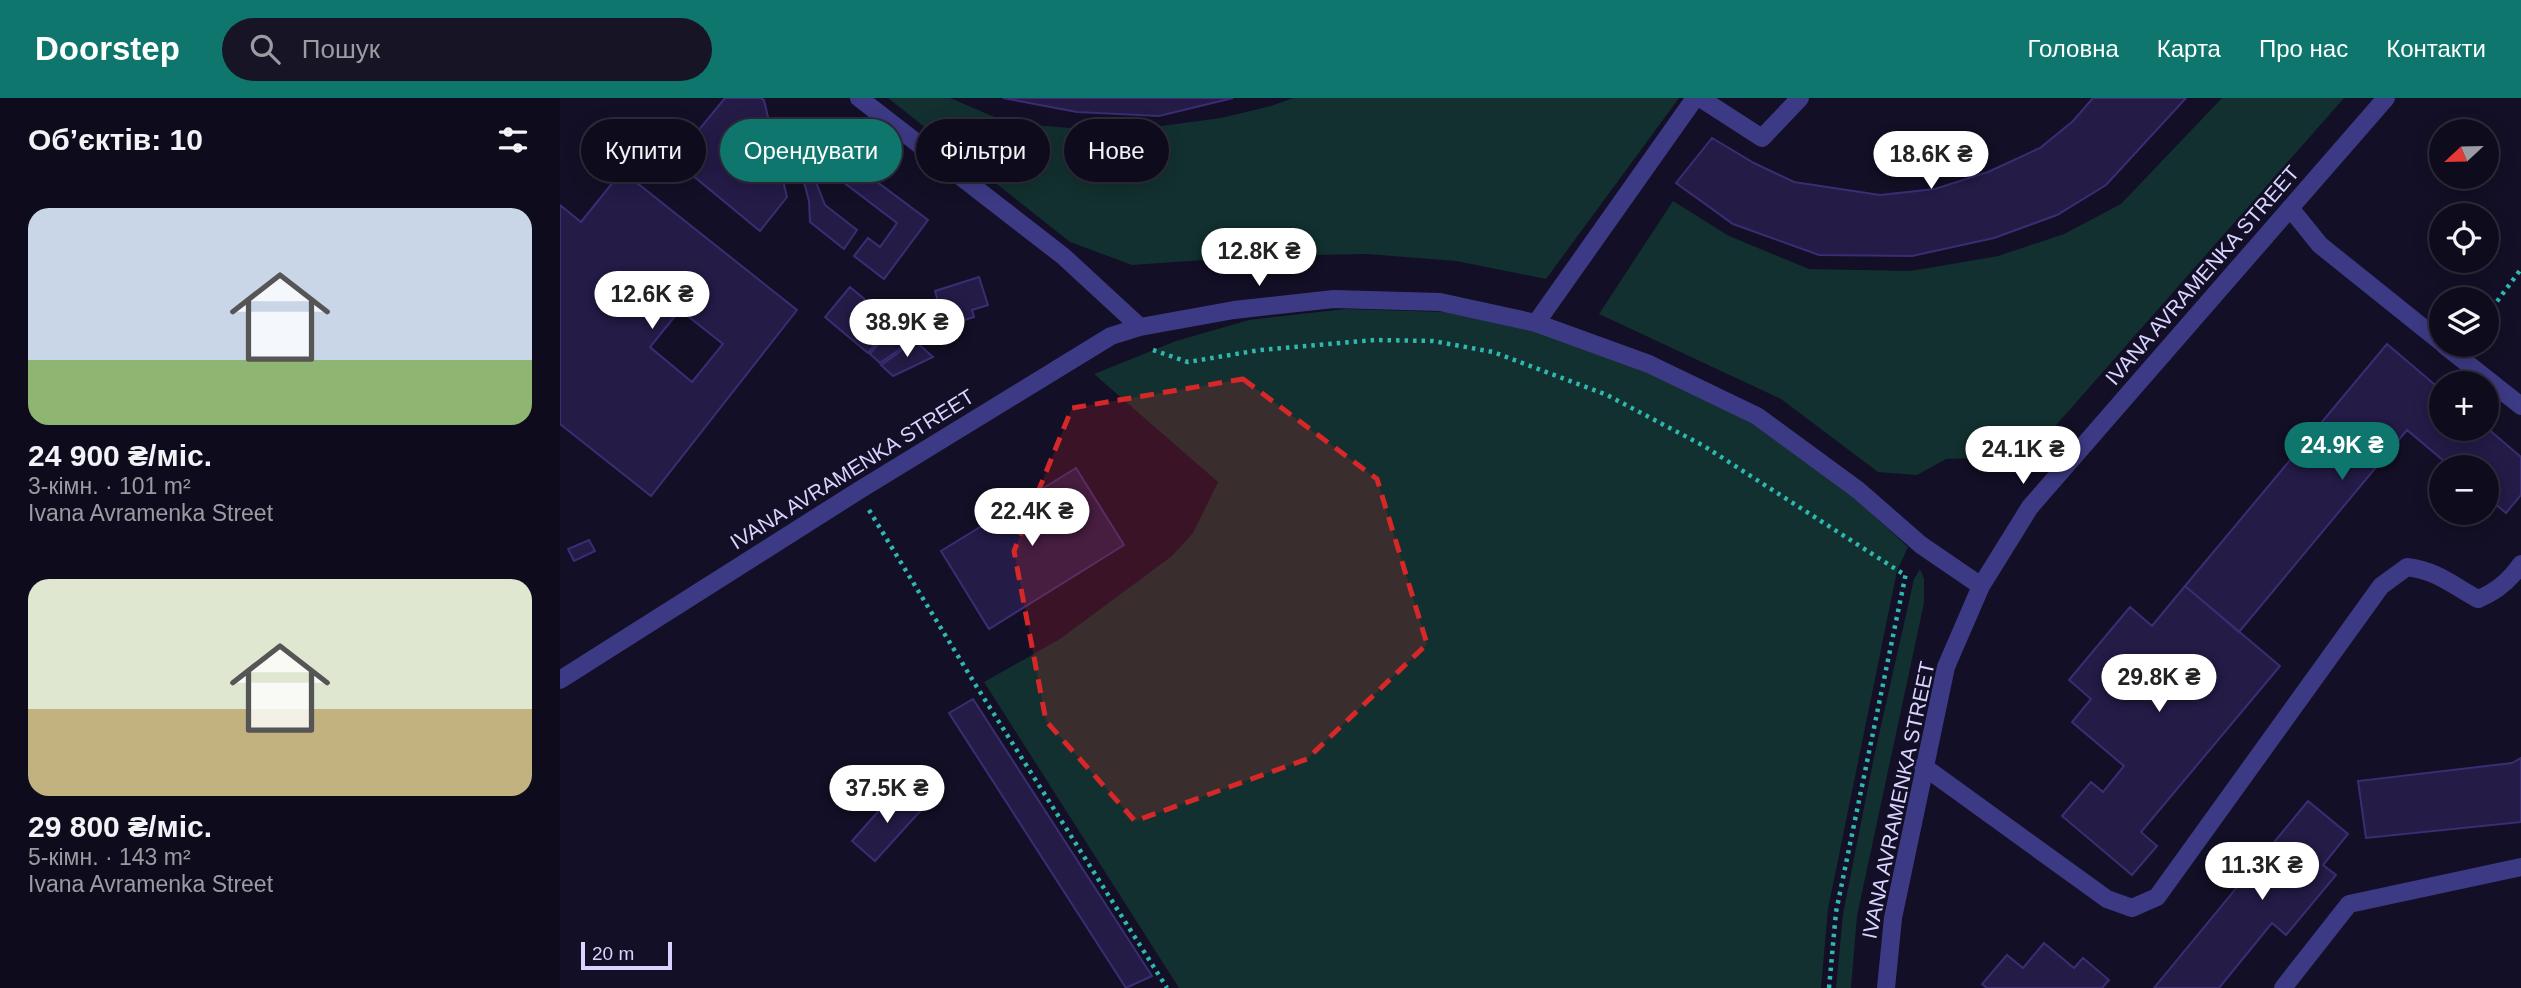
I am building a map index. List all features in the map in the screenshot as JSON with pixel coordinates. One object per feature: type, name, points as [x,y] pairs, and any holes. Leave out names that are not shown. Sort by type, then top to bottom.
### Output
[{"type":"street","points":[[859,98],[1063,256],[1140,327]]},
{"type":"street","points":[[1536,323],[1698,98],[1762,138],[1800,98]]},
{"type":"street","name":"IVANA AVRAMENKA STREET","points":[[1886,988],[1893,918],[1946,667],[1981,586],[2031,507],[2386,98]]},
{"type":"street","points":[[2290,208],[2320,245],[2429,333]]},
{"type":"street","name":"IVANA AVRAMENKA STREET","points":[[560,680],[858,491],[1111,336],[1140,327],[1234,310],[1334,299],[1440,302],[1536,323],[1649,364],[1757,416],[1858,490],[1921,545],[1981,586]]},
{"type":"street","points":[[2459,357],[2521,406]]},
{"type":"street","points":[[1923,766],[2108,899],[2132,908],[2157,897],[2381,586],[2407,567],[2423,569],[2441,575],[2478,599],[2490,595],[2512,578],[2521,564]]},
{"type":"street","points":[[2283,988],[2349,904],[2521,867]]},
{"type":"path","points":[[2499,299],[2521,270]]},
{"type":"path","points":[[1149,349],[1188,362],[1272,349],[1375,340],[1433,341],[1493,352],[1607,395],[1704,446],[1906,575]]},
{"type":"path","points":[[858,491],[975,684],[1167,988]]},
{"type":"path","points":[[1829,988],[1836,912],[1906,575],[1921,545]]},
{"type":"highlighted area","points":[[1243,379],[1377,479],[1427,644],[1307,759],[1135,821],[1046,721],[1014,551],[1072,408]]},
{"type":"green space","points":[[888,98],[950,98],[1002,119],[916,119]]},
{"type":"green space","points":[[1293,98],[1679,98],[1546,279],[1456,261],[1367,254],[1262,256],[1132,265],[1070,242],[994,182],[1050,182],[1050,126],[1064,128],[1064,182],[1169,182],[1169,125],[1221,118]]},
{"type":"green space","points":[[2222,98],[2344,98],[2036,448],[2004,462],[1970,458],[1946,459],[1917,475],[1878,472],[1781,399],[1599,314],[1673,201],[1729,236],[1809,269],[1911,271],[1998,256],[2064,234],[2121,204]]},
{"type":"green space","points":[[1345,309],[1446,312],[1537,332],[1647,372],[1751,422],[1849,493],[1908,547],[1897,571],[1828,909],[1821,988],[1179,988],[984,682],[1060,639],[1172,556],[1193,533],[1218,482],[1094,374],[1176,341],[1249,320]]},
{"type":"green space","points":[[1920,569],[1924,579],[1924,603],[1857,916],[1851,988],[1836,988],[1843,914],[1874,757],[1914,579]]},
{"type":"building","points":[[725,98],[764,100],[769,119],[720,119],[720,182],[783,182],[787,197],[760,231],[701,182],[706,182],[706,121]]},
{"type":"building","points":[[1003,98],[1233,98],[1159,116],[1077,112]]},
{"type":"building","points":[[2093,98],[2186,98],[2106,185],[2057,215],[1994,238],[1912,256],[1819,255],[1733,224],[1676,183],[1712,138],[1754,163],[1794,182],[1880,195],[1935,189],[1988,172],[2040,148],[2073,121]]},
{"type":"building","points":[[613,182],[636,182],[797,310],[651,496],[560,424],[560,205],[581,222]],"holes":[[[680,310],[723,344],[692,382],[650,347]]]},
{"type":"building","points":[[804,182],[816,182],[825,205],[857,230],[844,249],[810,222],[809,201]]},
{"type":"building","points":[[843,182],[877,182],[928,220],[884,279],[854,256],[868,238],[880,247],[897,223]]},
{"type":"building","points":[[979,277],[988,305],[972,310],[974,317],[961,321],[958,314],[943,319],[935,291]]},
{"type":"building","points":[[850,287],[893,323],[868,353],[825,317]]},
{"type":"building","points":[[894,325],[913,340],[880,363],[870,354]]},
{"type":"building","points":[[915,341],[933,357],[893,376],[881,365]]},
{"type":"building","points":[[2387,344],[2429,380],[2429,441],[2499,441],[2499,438],[2521,457],[2521,495],[2506,513],[2499,507],[2499,455],[2437,455],[2407,430],[2239,632],[2185,586]]},
{"type":"building","points":[[1076,468],[1124,545],[989,629],[941,551]]},
{"type":"building","points":[[589,540],[595,551],[574,561],[568,549]]},
{"type":"building","points":[[2185,586],[2280,666],[2141,832],[2157,846],[2132,875],[2062,816],[2091,782],[2103,792],[2124,766],[2072,722],[2091,699],[2069,680],[2130,607],[2152,626]]},
{"type":"building","points":[[973,699],[1152,976],[1126,988],[949,713]]},
{"type":"building","points":[[2521,758],[2521,822],[2366,838],[2358,781],[2512,763]]},
{"type":"building","points":[[899,788],[922,809],[875,861],[852,841]]},
{"type":"building","points":[[2308,801],[2348,834],[2323,865],[2336,875],[2286,935],[2272,923],[2219,988],[2154,988]]},
{"type":"building","points":[[2044,943],[2074,968],[2083,958],[2109,980],[2102,988],[1987,988],[1982,984],[2007,955],[2023,968]]}]
